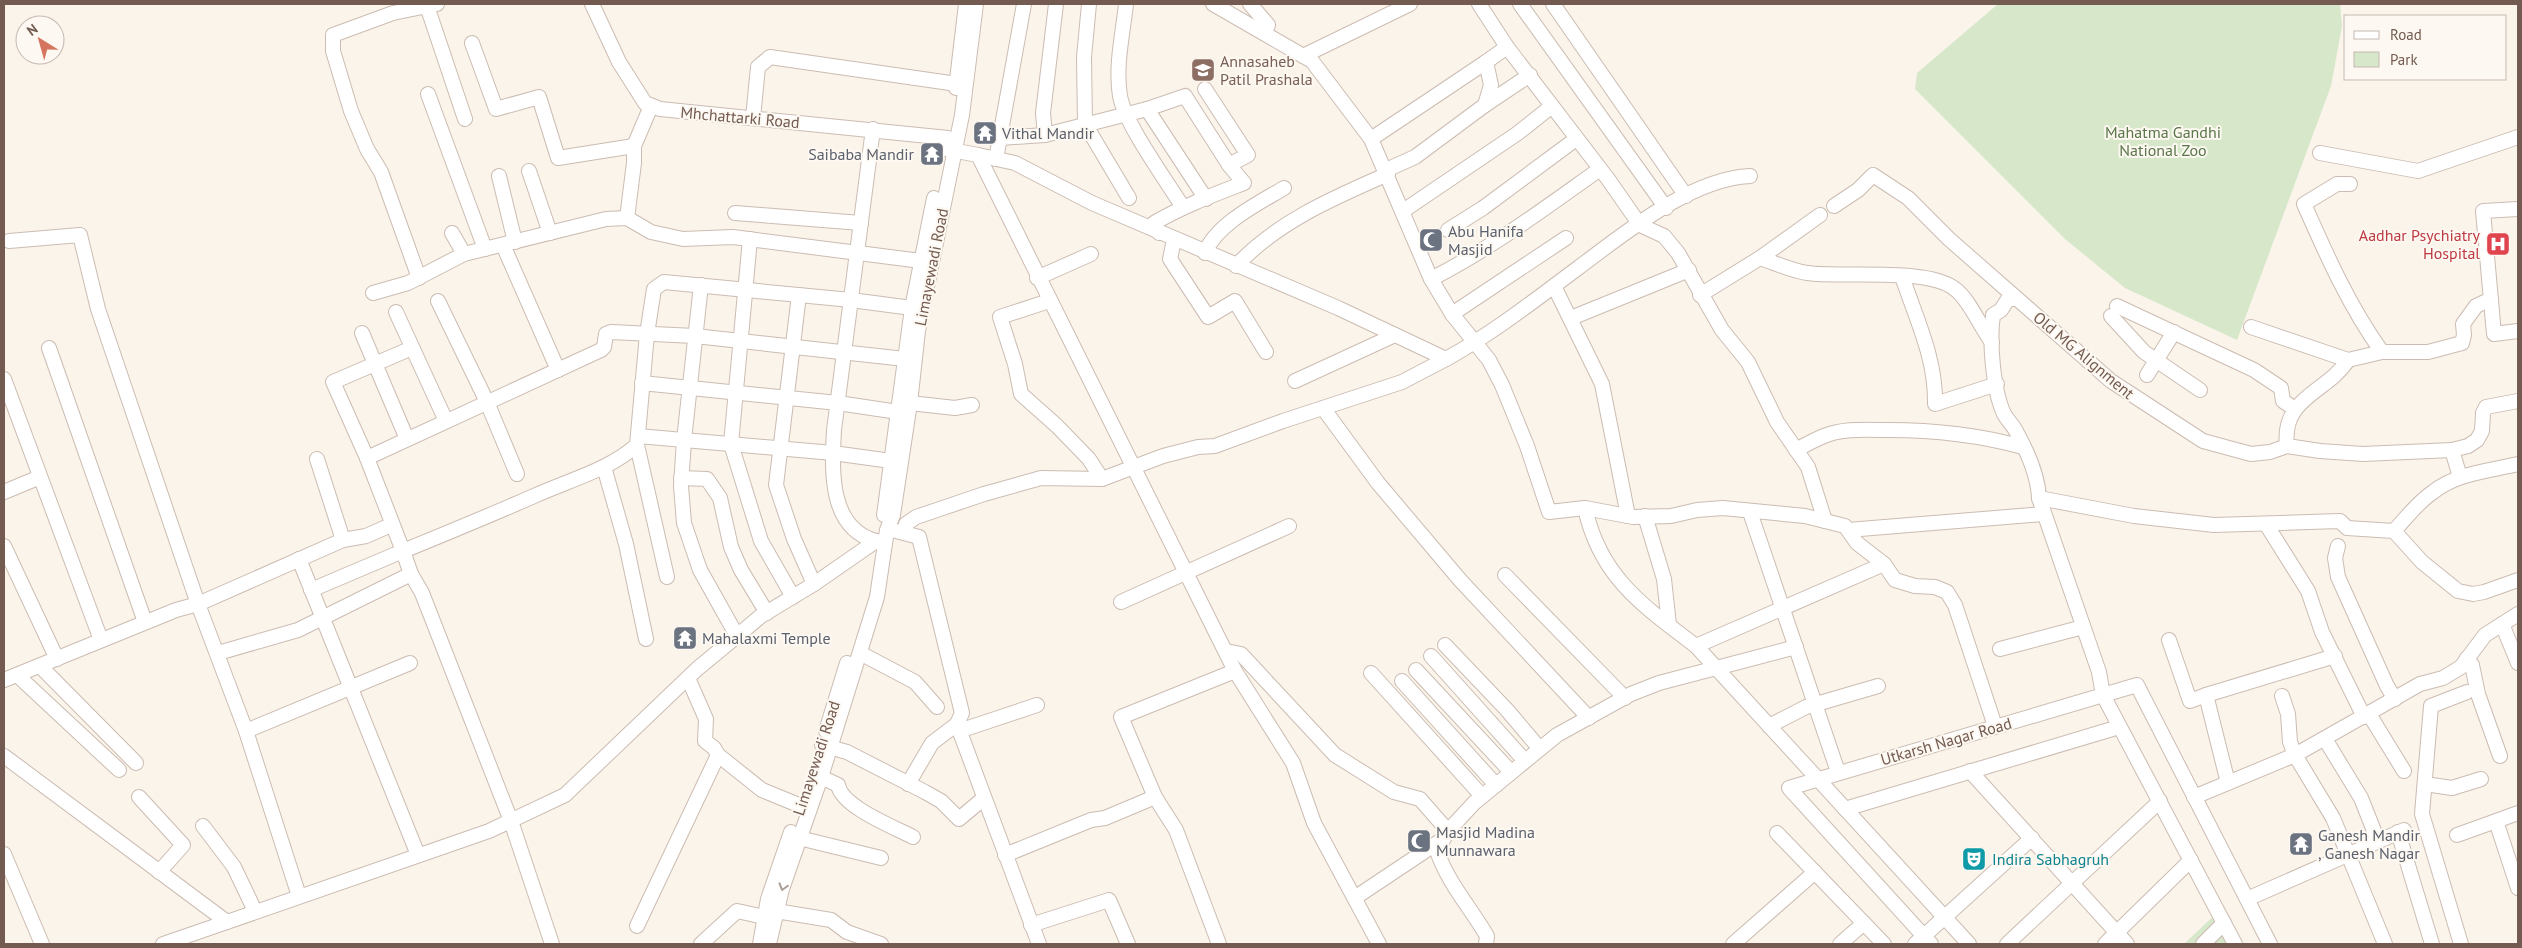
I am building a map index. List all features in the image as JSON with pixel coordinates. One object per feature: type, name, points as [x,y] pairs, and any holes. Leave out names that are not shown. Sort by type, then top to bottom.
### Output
[{"type":"street","points":[[592,4],[619,62],[645,103],[651,106],[634,146],[634,162],[626,218]]},
{"type":"street","name":"Limayewadi Road","points":[[882,538],[893,515],[910,403],[926,262],[949,146],[966,4]]},
{"type":"street","name":"Limayewadi Road","points":[[949,146],[962,115],[976,4]]},
{"type":"street","points":[[996,158],[1024,4]]},
{"type":"street","points":[[1045,135],[1043,113],[1056,4]]},
{"type":"street","points":[[1089,4],[1084,57],[1085,124],[1129,198]]},
{"type":"street","points":[[1126,4],[1118,74],[1120,96],[1126,114],[1182,206]]},
{"type":"street","points":[[1213,4],[1312,61],[1371,139],[1387,172],[1431,279],[1452,314],[1476,342],[1502,385],[1527,446],[1549,512],[1586,508],[1628,516],[1671,516],[1696,510],[1723,508],[1805,516],[1845,526],[1857,543],[1884,564],[1895,580],[1915,586],[1935,587],[1947,592],[1955,605],[1995,726]]},
{"type":"street","points":[[1250,4],[1268,25],[1264,33]]},
{"type":"street","points":[[1304,56],[1410,4]]},
{"type":"street","points":[[1479,4],[1507,47],[1530,75],[1640,224],[1664,236],[1678,253],[1700,295],[1722,330],[1748,362],[1778,422],[1808,467],[1825,521]]},
{"type":"street","points":[[1520,4],[1666,208]]},
{"type":"street","points":[[1553,4],[1686,196]]},
{"type":"street","points":[[418,278],[382,172],[367,149],[351,111],[333,51],[333,35],[393,14],[432,5],[465,119]]},
{"type":"street","points":[[472,43],[496,109],[539,97],[558,158],[634,146]]},
{"type":"street","points":[[1371,139],[1507,47]]},
{"type":"street","points":[[753,118],[758,66],[770,57],[957,84]]},
{"type":"street","points":[[1486,62],[1491,85],[1486,105]]},
{"type":"street","points":[[1236,266],[1255,245],[1317,206],[1415,157],[1530,75]]},
{"type":"street","points":[[1205,89],[1248,155],[1229,165]]},
{"type":"street","points":[[428,94],[485,250]]},
{"type":"street","points":[[1000,138],[1045,135],[1147,109],[1185,96],[1229,165],[1244,183],[1206,200],[1182,206],[1154,223],[1159,233]]},
{"type":"street","name":"Mhchattarki Road","points":[[651,106],[660,109],[873,130],[949,146],[1015,163],[1092,203],[1174,240],[1338,308],[1446,359]]},
{"type":"street","points":[[1403,211],[1518,133],[1552,106]]},
{"type":"street","points":[[1147,109],[1206,200]]},
{"type":"street","points":[[873,130],[838,403],[831,470],[834,494],[854,529],[864,538],[882,538],[904,532],[919,537],[962,712],[958,728],[1039,944]]},
{"type":"street","points":[[2320,153],[2418,171],[2518,137]]},
{"type":"street","points":[[1448,230],[1483,208],[1576,139]]},
{"type":"street","points":[[978,155],[1235,671],[1293,764],[1314,822],[1356,897],[1379,944]]},
{"type":"street","points":[[1431,279],[1471,259],[1498,242],[1600,169]]},
{"type":"street","points":[[530,171],[550,233]]},
{"type":"street","name":"Old MG Alignment","points":[[1834,206],[1858,190],[1873,174],[1908,198],[1949,239],[2111,381],[2203,441],[2251,454],[2270,452],[2287,446],[2320,452],[2363,454],[2452,450],[2468,446],[2477,440],[2482,431],[2483,413],[2486,407],[2518,401]]},
{"type":"street","points":[[499,176],[509,244],[558,370]]},
{"type":"street","points":[[904,532],[906,524],[916,517],[984,494],[1041,478],[1102,479],[1134,466],[1198,447],[1215,446],[1402,382],[1476,342],[1640,224],[1686,196],[1730,177],[1750,176]]},
{"type":"street","points":[[2350,184],[2337,184],[2304,204],[2340,285],[2359,320],[2382,352]]},
{"type":"street","points":[[1205,253],[1209,243],[1238,216],[1261,200],[1284,188]]},
{"type":"street","points":[[2518,208],[2483,210],[2494,334],[2518,331]]},
{"type":"street","points":[[735,212],[861,223]]},
{"type":"street","points":[[1700,295],[1760,258],[1820,215]]},
{"type":"street","points":[[373,293],[418,278],[464,254],[606,219],[626,218],[651,232],[683,239],[733,237],[926,262]]},
{"type":"street","points":[[452,233],[464,254]]},
{"type":"street","points":[[9,241],[80,235],[98,309],[198,604],[246,731],[299,896]]},
{"type":"street","points":[[1452,314],[1566,238]]},
{"type":"street","points":[[750,239],[731,444],[761,541],[793,597]]},
{"type":"street","points":[[1174,240],[1170,259],[1208,317],[1235,301],[1266,352]]},
{"type":"street","points":[[1038,278],[1091,254]]},
{"type":"street","points":[[1760,258],[1807,273],[1902,276],[1939,282],[1955,288],[1992,342]]},
{"type":"street","name":"Limayewadi Road","points":[[769,944],[770,914],[776,872],[826,746],[860,653],[877,597],[884,515],[912,308],[926,262]]},
{"type":"street","points":[[1571,318],[1688,270]]},
{"type":"street","points":[[1902,276],[1928,348],[1935,387],[1935,404],[1997,384]]},
{"type":"street","points":[[667,577],[638,440],[647,334],[656,286],[664,282],[851,300],[912,308]]},
{"type":"street","points":[[701,286],[681,478],[684,523],[700,570],[737,636]]},
{"type":"street","points":[[1554,286],[1602,384],[1628,516]]},
{"type":"street","points":[[799,295],[785,398],[776,485],[794,539],[814,584]]},
{"type":"street","points":[[2017,299],[2008,299],[2001,310],[1993,315],[1992,342],[2000,402],[2038,478],[2039,498],[2099,672],[2103,695],[2235,944]]},
{"type":"street","points":[[2251,327],[2348,360],[2382,352],[2428,352],[2462,343],[2464,335],[2463,324],[2476,306],[2491,299]]},
{"type":"street","points":[[1049,300],[1000,317],[1015,364],[1021,394],[1058,426],[1089,460],[1102,479]]},
{"type":"street","points":[[438,301],[487,402],[517,474]]},
{"type":"street","points":[[2200,390],[2144,352],[2114,311],[2174,332],[2254,370],[2281,388],[2283,401],[2295,409]]},
{"type":"street","points":[[396,312],[446,421]]},
{"type":"street","points":[[367,458],[603,349],[606,334],[609,332],[695,336],[905,359]]},
{"type":"street","points":[[2147,376],[2174,332]]},
{"type":"street","points":[[362,333],[407,439]]},
{"type":"street","points":[[1295,381],[1395,336]]},
{"type":"street","points":[[49,348],[145,622]]},
{"type":"street","points":[[412,348],[332,382],[367,458],[391,525],[411,574],[422,594],[511,821],[552,944]]},
{"type":"street","points":[[2287,446],[2287,431],[2295,409],[2307,396],[2333,379],[2348,360]]},
{"type":"street","points":[[4,379],[101,640]]},
{"type":"street","points":[[642,383],[838,403],[898,412]]},
{"type":"street","points":[[910,403],[955,408],[972,405]]},
{"type":"street","points":[[1323,408],[1378,483],[1460,580],[1589,718]]},
{"type":"street","points":[[1796,450],[1824,436],[1852,430],[1870,429],[1928,430],[1994,439],[2023,447]]},
{"type":"street","points":[[311,590],[604,467],[625,455],[638,440],[684,440],[833,453],[891,461]]},
{"type":"street","points":[[2452,450],[2460,477]]},
{"type":"street","points":[[317,459],[343,540]]},
{"type":"street","points":[[2394,531],[2432,492],[2460,477],[2518,464]]},
{"type":"street","points":[[604,467],[626,544],[646,639]]},
{"type":"street","points":[[4,492],[40,477]]},
{"type":"street","points":[[681,478],[707,479],[720,498],[731,547],[741,570],[767,613]]},
{"type":"street","points":[[2039,498],[2134,516],[2214,525],[2340,520],[2347,528],[2394,531],[2422,562],[2458,591],[2473,594],[2484,592],[2518,580]]},
{"type":"street","points":[[1586,508],[1591,534],[1614,575],[1648,609],[1696,646],[1969,944]]},
{"type":"street","points":[[1750,512],[1838,772]]},
{"type":"street","points":[[1848,530],[2044,514]]},
{"type":"street","points":[[1645,516],[1664,578],[1669,626]]},
{"type":"street","points":[[2266,524],[2308,591],[2322,632],[2366,716],[2404,771]]},
{"type":"street","points":[[4,680],[145,622],[198,604],[343,540],[366,536],[391,525]]},
{"type":"street","points":[[1121,602],[1289,526]]},
{"type":"street","points":[[163,944],[489,831],[565,795],[688,678],[737,636],[767,613],[882,538]]},
{"type":"street","points":[[4,546],[57,659]]},
{"type":"street","points":[[2338,546],[2335,558],[2338,577],[2395,699]]},
{"type":"street","points":[[300,559],[418,855]]},
{"type":"street","points":[[1696,646],[1884,564]]},
{"type":"street","name":"Limayewadi Road","points":[[760,944],[821,777],[826,746],[870,595],[879,573]]},
{"type":"street","points":[[218,653],[298,630],[411,574]]},
{"type":"street","points":[[1505,575],[1625,698]]},
{"type":"street","points":[[2270,944],[2194,797],[2295,756],[2420,684],[2443,678],[2461,667],[2485,635],[2518,614]]},
{"type":"street","points":[[2502,624],[2518,663]]},
{"type":"street","points":[[2000,649],[2082,627]]},
{"type":"street","points":[[2169,640],[2190,701],[2335,656]]},
{"type":"street","points":[[1445,645],[1507,710],[1540,749]]},
{"type":"street","points":[[1486,944],[1486,936],[1443,868],[1437,851],[1447,834],[1482,796],[1557,735],[1625,698],[1659,683],[1796,647]]},
{"type":"street","points":[[1226,651],[1241,654],[1335,755],[1394,792],[1420,799],[1447,834]]},
{"type":"street","points":[[860,653],[914,682],[937,707]]},
{"type":"street","points":[[1431,656],[1526,760]]},
{"type":"street","points":[[2467,658],[2472,665],[2478,694],[2500,756]]},
{"type":"street","points":[[246,731],[410,663]]},
{"type":"street","points":[[40,666],[136,763]]},
{"type":"street","points":[[1416,670],[1511,772]]},
{"type":"street","points":[[1219,944],[1176,830],[1154,797],[1121,717],[1235,671]]},
{"type":"street","points":[[1371,673],[1482,796]]},
{"type":"street","points":[[17,674],[119,770]]},
{"type":"street","points":[[688,678],[706,719],[705,741],[714,748],[718,755],[762,790],[801,806]]},
{"type":"street","points":[[1402,681],[1496,785]]},
{"type":"street","name":"Utkarsh Nagar Road","points":[[1923,941],[1789,788],[1817,778],[2137,684],[2194,797]]},
{"type":"street","points":[[1769,726],[1816,705],[1878,686]]},
{"type":"street","points":[[2461,944],[2422,814],[2431,706],[2468,692]]},
{"type":"street","points":[[2206,695],[2228,783]]},
{"type":"street","points":[[2282,696],[2288,714],[2290,742],[2295,756],[2333,818],[2385,944]]},
{"type":"street","points":[[908,784],[932,744],[958,728],[1036,705]]},
{"type":"street","points":[[1844,808],[2119,727]]},
{"type":"street","points":[[2325,739],[2361,798],[2378,841]]},
{"type":"street","points":[[826,746],[868,762],[941,801],[959,819],[984,798]]},
{"type":"street","points":[[636,926],[718,755]]},
{"type":"street","points":[[4,756],[227,922]]},
{"type":"street","points":[[1970,771],[2127,944]]},
{"type":"street","points":[[821,777],[838,785],[839,792],[866,814],[913,837]]},
{"type":"street","points":[[2425,784],[2452,788],[2481,779]]},
{"type":"street","points":[[139,797],[183,844],[159,872]]},
{"type":"street","points":[[1005,855],[1091,820],[1105,818],[1154,797]]},
{"type":"street","points":[[2007,944],[2160,801]]},
{"type":"street","points":[[2456,834],[2518,813]]},
{"type":"street","points":[[2496,821],[2518,888]]},
{"type":"street","points":[[203,826],[234,867],[255,911]]},
{"type":"street","points":[[2247,899],[2401,831],[2432,944]]},
{"type":"street","points":[[1777,833],[1884,944]]},
{"type":"street","points":[[1356,897],[1447,834]]},
{"type":"street","points":[[799,838],[881,858]]},
{"type":"street","points":[[1923,941],[1944,917],[2032,838]]},
{"type":"street","points":[[4,854],[42,944]]},
{"type":"street","points":[[2105,944],[2192,860]]},
{"type":"street","points":[[1733,944],[1815,872]]},
{"type":"street","points":[[1031,924],[1109,900],[1128,944]]},
{"type":"street","points":[[701,944],[737,911],[831,920],[847,932],[880,944]]},
{"type":"street","points":[[1840,944],[1864,923]]},
{"type":"street","points":[[2203,944],[2224,923]]},
{"type":"green space","name":"Mahatma Gandhi National Zoo","points":[[1998,4],[2340,4],[2342,26],[2331,86],[2237,340],[2125,288],[2065,239],[1915,89],[1917,73]]},
{"type":"green space","points":[[2218,912],[2233,944],[2184,944]]},
{"type":"place","name":"Annasaheb Patil Prashala","points":[[1203,70]]},
{"type":"place","name":"Vithal Mandir","points":[[985,133]]},
{"type":"place","name":"Saibaba Mandir","points":[[932,154]]},
{"type":"place","name":"Abu Hanifa Masjid","points":[[1431,240]]},
{"type":"place","name":"Aadhar Psychiatry Hospital","points":[[2498,244]]},
{"type":"place","name":"Mahalaxmi Temple","points":[[685,638]]},
{"type":"place","name":"Masjid Madina Munnawara","points":[[1419,841]]},
{"type":"place","name":"Ganesh Mandir , Ganesh Nagar","points":[[2301,844]]},
{"type":"place","name":"Indira Sabhagruh","points":[[1974,859]]}]
